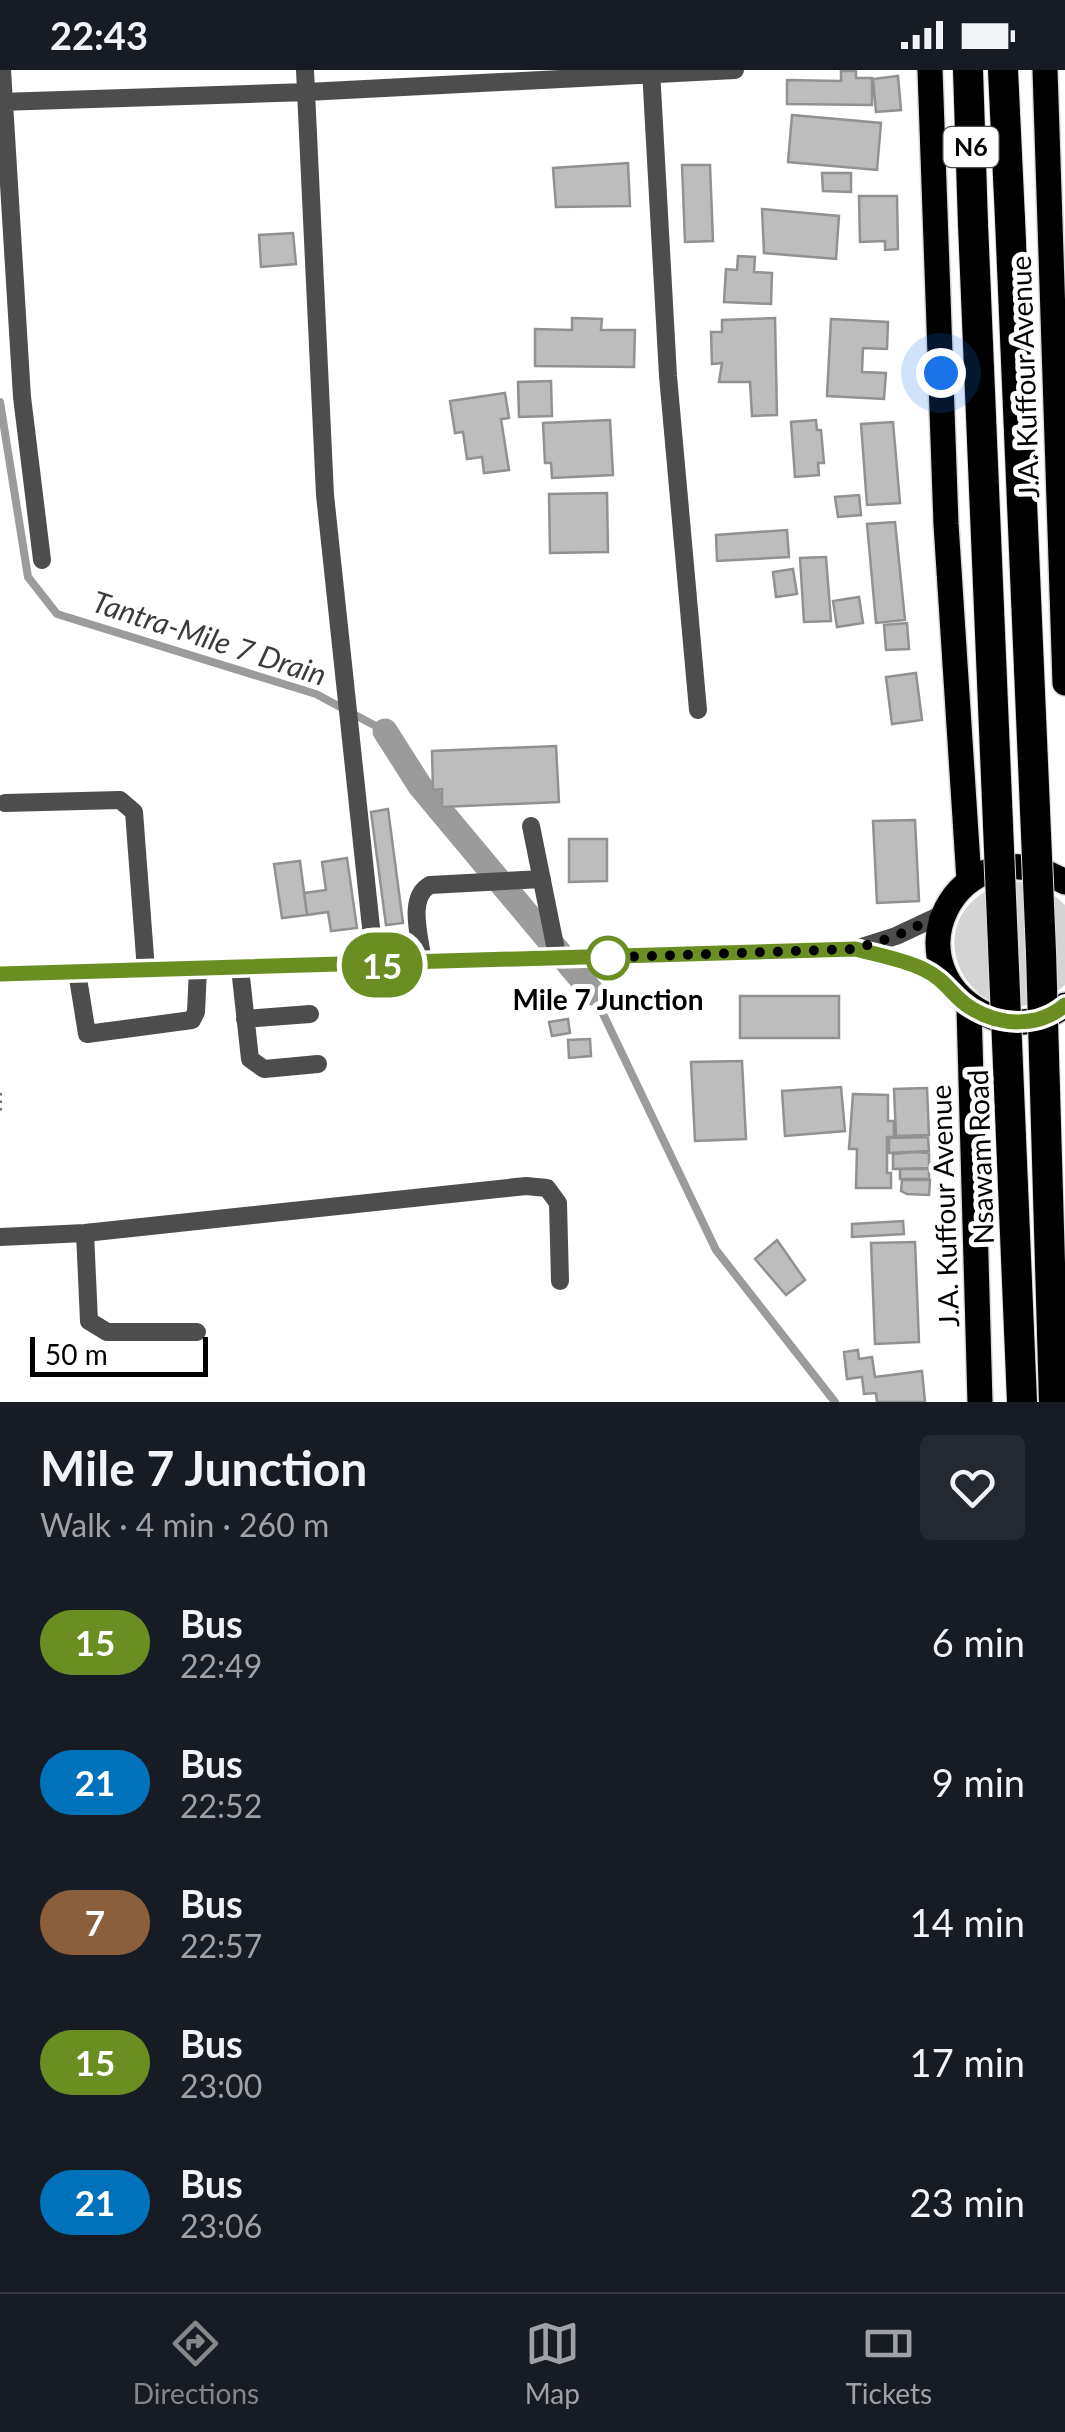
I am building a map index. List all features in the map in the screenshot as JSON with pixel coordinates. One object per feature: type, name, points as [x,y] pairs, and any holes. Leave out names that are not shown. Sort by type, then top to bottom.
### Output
[{"type":"highway","name":"Nsawam Road","points":[[968,70],[1022,1402]]},
{"type":"highway","name":"N6","points":[[1003,70],[1041,972],[1054,1402]]},
{"type":"main road","points":[[930,70],[946,524],[969,880]]},
{"type":"main road","name":"J.A. Kuffour Avenue","points":[[1045,70],[1061,448],[1065,683]]},
{"type":"main road","points":[[1065,882],[1040,868],[1003,866],[969,880],[943,914],[938,949],[948,983],[969,1008],[1009,1024],[1052,1016],[1065,1005]]},
{"type":"main road","name":"J.A. Kuffour Avenue","points":[[969,1008],[980,1402]]},
{"type":"street","points":[[2,70],[22,397],[42,560]]},
{"type":"street","points":[[305,70],[325,494],[375,965]]},
{"type":"street","points":[[2,102],[306,92],[736,70]]},
{"type":"street","points":[[652,73],[668,376],[698,710]]},
{"type":"street","points":[[6,803],[120,800],[128,804],[134,812],[146,970]]},
{"type":"street","points":[[532,826],[558,960]]},
{"type":"street","points":[[423,964],[416,899],[422,889],[430,884],[542,879]]},
{"type":"street","points":[[0,974],[855,949],[896,936],[943,914]]},
{"type":"street","points":[[855,949],[922,968],[948,983]]},
{"type":"street","points":[[240,968],[250,1059],[264,1069],[318,1064]]},
{"type":"street","points":[[77,972],[87,1034],[192,1020],[196,1012],[198,969]]},
{"type":"street","points":[[245,1019],[310,1014]]},
{"type":"street","points":[[0,1237],[85,1233],[526,1186],[547,1188],[558,1203],[560,1281]]},
{"type":"street","points":[[85,1233],[89,1320],[96,1328],[106,1332],[197,1332]]},
{"type":"path","points":[[0,1094],[0,1112]]},
{"type":"shaded area","points":[[1013,881],[1041,888],[1065,905],[1065,985],[1033,1004],[1003,1005],[979,993],[962,972],[954,947],[959,920],[978,897]]},
{"type":"building","points":[[841,71],[856,71],[856,78],[872,78],[872,105],[787,104],[787,80],[841,81]]},
{"type":"building","points":[[898,76],[901,110],[876,112],[873,79]]},
{"type":"building","points":[[792,115],[881,123],[877,170],[788,162]]},
{"type":"building","points":[[628,163],[630,206],[556,207],[553,168]]},
{"type":"building","points":[[682,165],[710,165],[713,241],[685,242]]},
{"type":"building","points":[[822,173],[851,173],[851,192],[823,191]]},
{"type":"building","points":[[859,196],[897,196],[898,249],[885,250],[885,241],[860,242]]},
{"type":"building","points":[[762,209],[839,216],[836,259],[764,253]]},
{"type":"building","points":[[293,233],[296,264],[261,267],[259,235]]},
{"type":"building","points":[[738,256],[755,257],[754,272],[772,273],[771,304],[724,302],[726,269],[737,270]]},
{"type":"building","points":[[572,318],[602,319],[601,330],[635,330],[634,367],[535,366],[535,329],[572,330]]},
{"type":"building","points":[[775,318],[777,415],[752,416],[750,382],[719,382],[722,363],[712,364],[711,332],[722,332],[722,320]]},
{"type":"building","points":[[831,319],[888,322],[887,349],[863,348],[862,372],[886,373],[884,399],[827,396]]},
{"type":"building","points":[[551,381],[552,416],[519,417],[518,382]]},
{"type":"building","points":[[505,393],[509,418],[501,419],[509,470],[484,473],[482,457],[467,459],[463,432],[455,433],[450,401]]},
{"type":"building","points":[[610,420],[613,475],[552,478],[551,463],[545,463],[543,423]]},
{"type":"building","points":[[816,420],[817,430],[821,430],[824,463],[818,463],[819,475],[795,477],[791,422]]},
{"type":"building","points":[[893,422],[900,503],[867,505],[861,424]]},
{"type":"building","points":[[607,493],[608,552],[550,553],[549,494]]},
{"type":"building","points":[[859,495],[861,515],[838,517],[835,497]]},
{"type":"building","points":[[895,522],[905,620],[876,623],[867,524]]},
{"type":"building","points":[[787,530],[789,557],[717,561],[716,535]]},
{"type":"building","points":[[826,557],[831,621],[804,622],[800,558]]},
{"type":"building","points":[[793,569],[797,594],[776,597],[773,572]]},
{"type":"building","points":[[859,597],[863,623],[837,627],[833,601]]},
{"type":"building","points":[[907,623],[909,649],[886,650],[884,625]]},
{"type":"building","points":[[916,673],[922,720],[892,724],[886,677]]},
{"type":"building","points":[[556,746],[559,802],[442,807],[442,789],[433,790],[432,751]]},
{"type":"building","points":[[388,809],[403,923],[386,925],[371,812]]},
{"type":"building","points":[[915,820],[919,901],[877,903],[873,821]]},
{"type":"building","points":[[569,839],[607,839],[607,881],[569,882]]},
{"type":"building","points":[[347,858],[357,928],[331,931],[328,912],[307,915],[304,893],[326,890],[322,862]]},
{"type":"building","points":[[300,861],[307,915],[282,918],[274,864]]},
{"type":"building","points":[[740,996],[839,996],[839,1038],[740,1038]]},
{"type":"building","points":[[568,1019],[570,1033],[552,1036],[549,1022]]},
{"type":"building","points":[[590,1039],[591,1056],[569,1058],[568,1040]]},
{"type":"building","points":[[742,1061],[746,1139],[695,1141],[691,1062]]},
{"type":"building","points":[[841,1087],[845,1131],[785,1136],[782,1091]]},
{"type":"building","points":[[927,1088],[929,1135],[896,1136],[894,1089]]},
{"type":"building","points":[[853,1094],[888,1095],[888,1121],[894,1121],[894,1137],[887,1137],[891,1188],[856,1188],[857,1149],[849,1149]]},
{"type":"building","points":[[928,1137],[929,1151],[889,1153],[889,1138]]},
{"type":"building","points":[[929,1153],[929,1168],[893,1169],[893,1154]]},
{"type":"building","points":[[900,1169],[929,1169],[929,1179],[900,1179]]},
{"type":"building","points":[[902,1180],[930,1180],[929,1195],[901,1191]]},
{"type":"building","points":[[903,1221],[904,1234],[852,1237],[852,1224]]},
{"type":"building","points":[[777,1240],[805,1280],[786,1295],[755,1259]]},
{"type":"building","points":[[915,1242],[919,1342],[875,1344],[871,1243]]},
{"type":"building","points":[[858,1350],[859,1359],[872,1357],[875,1377],[922,1371],[925,1402],[877,1402],[876,1393],[864,1394],[862,1377],[847,1379],[844,1352]]},
{"type":"waterway","name":"Tantra-Mile 7 Drain","points":[[0,402],[28,577],[57,614],[316,694],[385,731]]},
{"type":"waterway","points":[[385,731],[420,786],[593,993]]},
{"type":"waterway","points":[[593,993],[716,1250],[835,1402]]},
{"type":"bus line","name":"15","points":[[0,974],[855,949],[922,968],[948,983],[969,1008],[1009,1024],[1052,1016],[1065,1005]]},
{"type":"place","name":"Mile 7 Junction","points":[[608,958]]},
{"type":"route","points":[[608,958],[594,958],[855,949],[896,936],[943,914],[969,880],[946,524],[941,373]]}]
